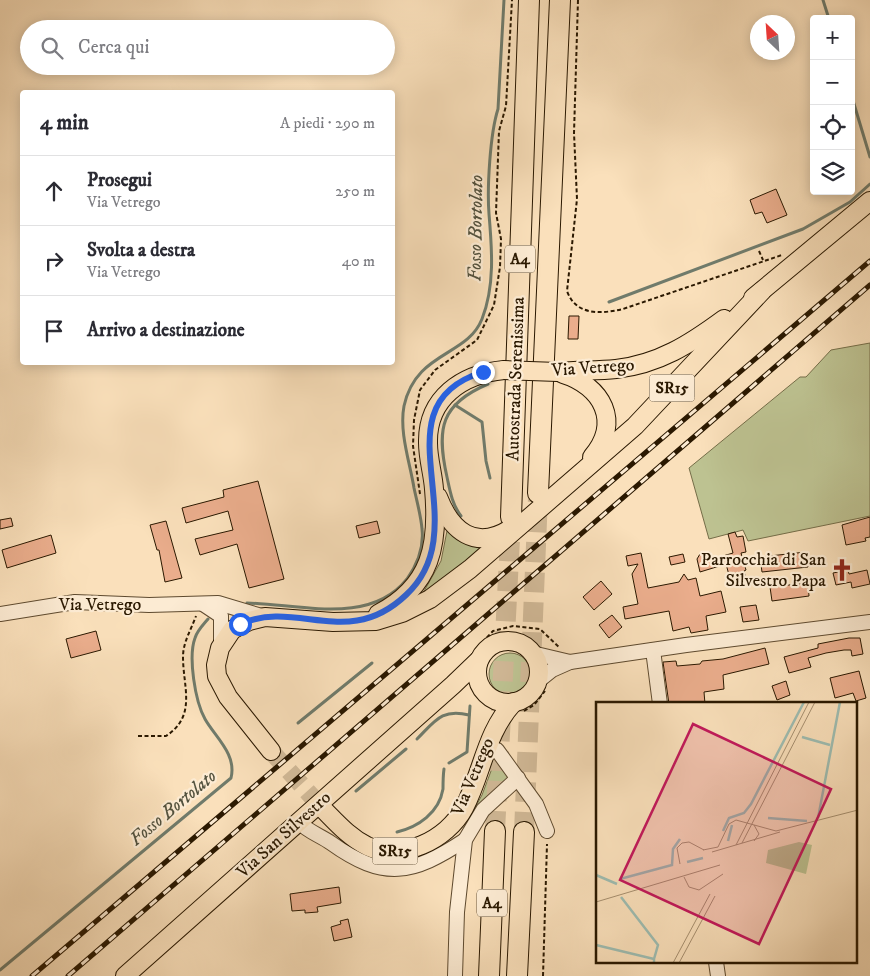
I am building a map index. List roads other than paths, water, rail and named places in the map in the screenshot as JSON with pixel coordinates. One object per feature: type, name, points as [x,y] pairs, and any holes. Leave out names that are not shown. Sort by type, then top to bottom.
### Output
[{"type":"highway","name":"Autostrada Serenissima","points":[[520,517],[529,0]]},
{"type":"highway","name":"Autostrada Serenissima","points":[[538,493],[560,0]]},
{"type":"highway","name":"A4","points":[[489,976],[496,831]]},
{"type":"highway","name":"A4","points":[[517,976],[524,832]]},
{"type":"main road","name":"Via Vetrego","points":[[352,623],[378,614],[393,606],[406,596],[425,572],[433,551],[436,534],[434,487],[428,443],[429,427],[440,401],[451,390],[473,376],[504,370],[558,372],[615,369],[657,360],[693,342],[762,291],[870,201]]},
{"type":"main road","name":"Via Vetrego","points":[[221,644],[232,630],[240,624],[266,617],[352,623],[372,622],[391,618],[430,599],[470,569],[520,517],[598,460],[659,403],[762,291]]},
{"type":"main road","name":"SR15","points":[[558,372],[580,380],[592,389],[601,401],[606,419],[601,444],[574,477]]},
{"type":"main road","name":"SR15","points":[[434,487],[448,520],[458,530],[472,536],[494,536],[520,517]]},
{"type":"main road","name":"Via Vetrego","points":[[323,809],[344,832],[368,847],[392,852],[406,850],[420,846],[442,834],[464,808],[494,727],[493,711],[477,676],[479,660],[489,647],[504,641],[524,646],[532,653]]},
{"type":"main road","points":[[221,644],[216,665],[220,684],[271,751]]},
{"type":"main road","points":[[532,653],[543,684]]},
{"type":"main road","name":"Via San Silvestro","points":[[125,976],[479,660]]},
{"type":"main road","name":"Via Vetrego","points":[[494,727],[516,708],[524,698],[543,684]]},
{"type":"main road","points":[[444,693],[464,688],[485,694],[496,701],[516,708]]},
{"type":"street","name":"Via Vetrego","points":[[0,614],[75,602],[228,605],[266,617]]},
{"type":"street","points":[[202,604],[221,616],[221,644]]},
{"type":"street","name":"Via Vetrego","points":[[543,684],[552,670],[570,662],[870,622]]},
{"type":"street","points":[[653,650],[660,702]]},
{"type":"street","name":"Via Vetrego","points":[[532,653],[570,662]]},
{"type":"street","points":[[497,750],[541,812],[546,831]]},
{"type":"street","points":[[455,976],[457,912],[465,840],[480,814],[518,778]]},
{"type":"street","points":[[299,822],[368,866],[389,870],[406,869],[426,862],[465,840]]},
{"type":"waterway","name":"Fosso Bortolato","points":[[247,603],[311,608],[354,608],[374,603],[392,594],[407,579],[417,562],[421,549],[422,529],[404,437],[404,406],[410,388],[419,375],[430,364],[465,341],[475,331],[482,319],[489,294],[492,267],[488,203],[489,176],[491,146],[498,109],[504,0]]},
{"type":"waterway","name":"Fosso Bortolato","points":[[823,0],[828,15]]},
{"type":"waterway","name":"Fosso Bortolato","points":[[854,105],[870,157]]},
{"type":"waterway","name":"Fosso Bortolato","points":[[609,302],[803,229],[850,202],[870,184]]},
{"type":"waterway","points":[[461,516],[453,502],[449,487],[442,445],[443,431],[451,409],[460,400],[488,384]]},
{"type":"waterway","points":[[455,405],[482,422],[486,461],[490,478]]},
{"type":"waterway","name":"Fosso Bortolato","points":[[0,970],[231,778],[232,769],[228,754],[201,711],[192,667],[195,638],[200,628],[208,619]]},
{"type":"waterway","points":[[298,723],[372,663]]},
{"type":"waterway","points":[[449,763],[467,752],[470,706]]},
{"type":"waterway","points":[[417,739],[434,722],[445,715],[452,713],[469,715]]},
{"type":"waterway","points":[[356,791],[406,749]]},
{"type":"waterway","points":[[397,832],[420,823],[432,812],[441,798],[444,769]]},
{"type":"tunnel","points":[[524,832],[538,497]]},
{"type":"tunnel","points":[[495,831],[511,519]]},
{"type":"tunnel","points":[[271,751],[323,809]]},
{"type":"railway","points":[[32,976],[870,261]]},
{"type":"railway","points":[[68,976],[870,285]]},
{"type":"place","name":"Parrocchia di San Silvestro Papa","points":[[842,570]]}]
